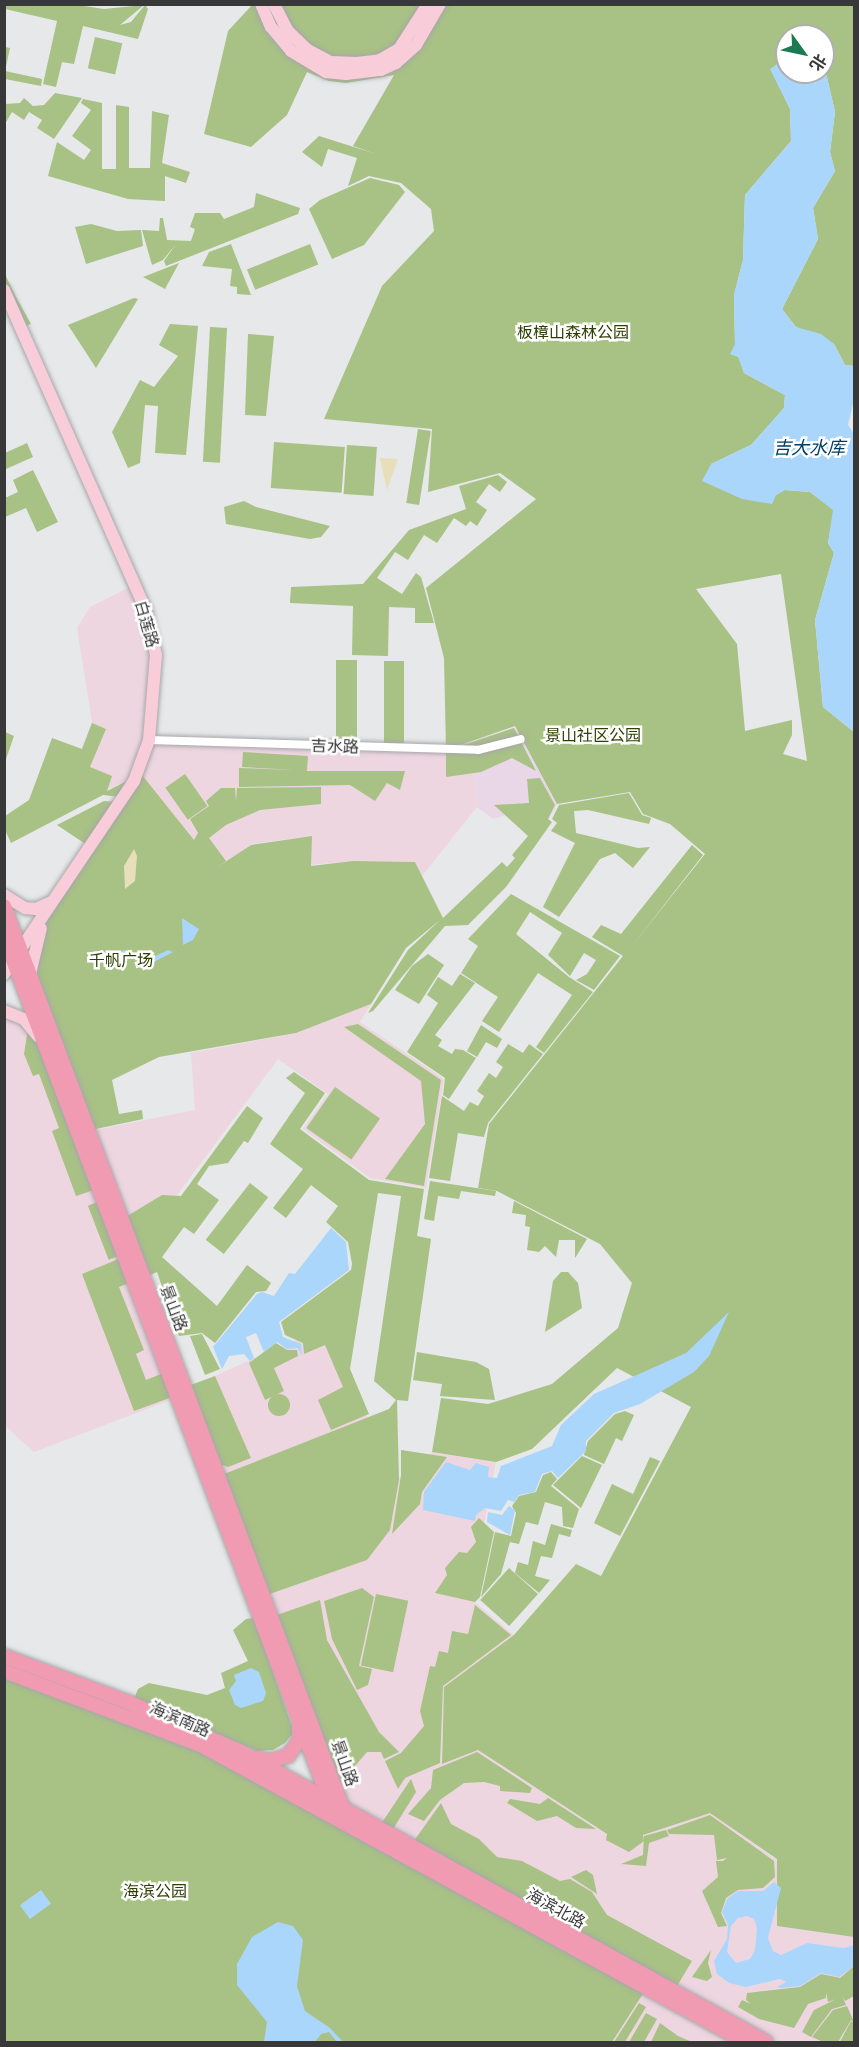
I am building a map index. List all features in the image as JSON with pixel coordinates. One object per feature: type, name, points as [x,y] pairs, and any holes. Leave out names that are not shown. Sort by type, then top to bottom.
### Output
[{"type":"main road","points":[[261,4],[271,27],[291,51],[326,72],[346,74],[381,70],[396,63],[416,45],[440,4]]},
{"type":"main road","points":[[274,4],[288,31],[302,46],[331,62],[357,63],[380,60],[399,49],[428,4]]},
{"type":"main road","name":"白莲路","points":[[4,290],[152,631],[156,655],[155,699],[149,740],[134,781],[4,974]]},
{"type":"main road","points":[[4,895],[25,908],[36,909],[52,902]]},
{"type":"main road","points":[[30,974],[36,939],[52,902]]},
{"type":"main road","name":"景山路","points":[[4,906],[44,1044],[299,1719],[336,1809]]},
{"type":"main road","name":"景山路","points":[[4,936],[30,974],[336,1809]]},
{"type":"main road","points":[[4,1011],[24,1019],[44,1044]]},
{"type":"main road","name":"海滨南路","points":[[4,1656],[108,1694],[241,1752],[336,1809]]},
{"type":"main road","name":"海滨南路","points":[[4,1671],[201,1745],[336,1809]]},
{"type":"main road","points":[[241,1752],[270,1761],[281,1760],[295,1751],[299,1719]]},
{"type":"main road","name":"海滨北路","points":[[336,1809],[746,2043]]},
{"type":"main road","name":"海滨北路","points":[[336,1809],[766,2043]]},
{"type":"street","name":"吉水路","points":[[149,740],[478,750],[521,739]]},
{"type":"shaded area","points":[[134,585],[152,631],[149,740],[446,750],[475,740],[477,807],[422,876],[415,862],[354,861],[310,865],[311,836],[251,844],[217,869],[133,777],[54,817],[92,722],[77,628],[90,607]]},
{"type":"shaded area","points":[[515,727],[557,804],[549,819],[533,806],[493,819],[477,807],[475,740]]},
{"type":"shaded area","points":[[371,1004],[360,1022],[444,1079],[426,1188],[370,1178],[303,1129],[328,1094],[278,1059],[135,1252],[90,1131],[195,1110],[191,1053],[297,1033]]},
{"type":"shaded area","points":[[4,1012],[24,1019],[178,1397],[34,1452],[5,1426]]},
{"type":"shaded area","points":[[327,1326],[368,1418],[227,1481],[186,1389]]},
{"type":"shaded area","points":[[432,1452],[496,1462],[470,1598],[514,1635],[444,1687],[442,1764],[478,1750],[620,1843],[710,1812],[777,1860],[777,1926],[854,1937],[854,2042],[768,2042],[343,1809],[264,1596],[367,1560],[390,1530],[399,1479]]},
{"type":"shaded area","points":[[646,1988],[745,2042],[612,2042]]},
{"type":"green space","points":[[5,4],[71,4],[104,9],[144,5],[120,25],[131,22],[145,5],[148,9],[138,39],[83,26],[74,64],[62,62],[56,87],[43,84],[57,21],[5,9]]},
{"type":"green space","name":"板樟山森林公园","points":[[252,5],[854,5],[854,366],[845,365],[834,344],[796,327],[782,309],[818,239],[813,208],[835,171],[830,152],[835,112],[829,84],[835,84],[835,24],[775,24],[775,67],[771,70],[775,84],[778,84],[790,109],[791,141],[745,195],[743,260],[734,295],[735,345],[744,373],[785,395],[784,408],[751,445],[711,464],[776,495],[785,490],[810,492],[834,510],[828,543],[834,553],[815,620],[823,707],[854,732],[854,1937],[777,1926],[777,1859],[710,1813],[643,1835],[644,1841],[629,1852],[606,1840],[607,1834],[478,1750],[442,1764],[444,1687],[514,1635],[576,1564],[601,1576],[691,1407],[617,1368],[532,1449],[496,1462],[432,1452],[441,1398],[488,1404],[552,1384],[618,1328],[632,1283],[600,1244],[497,1191],[478,1188],[489,1124],[623,956],[592,937],[601,925],[621,934],[692,845],[703,855],[632,946],[705,854],[670,824],[643,814],[630,792],[557,804],[515,726],[446,750],[444,658],[426,588],[536,499],[500,473],[428,492],[432,429],[324,419],[382,286],[434,231],[431,209],[401,183],[369,176],[348,186],[357,158],[328,149],[322,167],[302,152],[319,136],[376,154],[353,146],[394,75],[346,83],[329,81],[307,72],[287,115],[251,147],[204,134],[228,31]],"holes":[[[781,574],[807,761],[783,754],[792,735],[792,720],[745,731],[737,644],[696,589]]]},
{"type":"green space","points":[[95,37],[122,43],[115,74],[88,68]]},
{"type":"green space","points":[[5,47],[10,48],[5,71]]},
{"type":"green space","points":[[5,71],[42,79],[41,86],[5,79]]},
{"type":"green space","points":[[55,93],[82,98],[54,139],[37,128],[42,120],[29,112],[24,120],[12,112],[5,124],[5,104],[20,103],[24,98],[33,106],[44,105]]},
{"type":"green space","points":[[83,99],[102,103],[102,169],[116,169],[116,105],[129,107],[129,168],[150,168],[152,111],[169,115],[162,163],[190,172],[186,183],[165,176],[165,201],[128,199],[48,176],[57,142],[84,160],[91,150],[72,136],[91,110],[81,103]]},
{"type":"green space","points":[[370,178],[399,185],[405,192],[364,245],[332,259],[309,209],[320,200]]},
{"type":"green space","points":[[256,193],[300,208],[298,214],[166,266],[164,261],[176,244],[163,260],[152,265],[142,230],[159,231],[160,218],[163,218],[167,240],[191,241],[195,229],[190,227],[195,213],[220,213],[224,219],[254,207]]},
{"type":"green space","points":[[91,224],[117,231],[141,230],[143,246],[86,264],[75,227]]},
{"type":"green space","points":[[231,244],[251,295],[237,294],[237,287],[230,286],[232,269],[202,266],[209,252]]},
{"type":"green space","points":[[310,244],[318,264],[255,290],[247,269]]},
{"type":"green space","points":[[179,263],[165,289],[143,277]]},
{"type":"green space","points":[[4,272],[31,324],[23,327],[5,288]]},
{"type":"green space","points":[[134,298],[138,299],[96,368],[68,325]]},
{"type":"green space","points":[[170,324],[198,326],[186,455],[155,453],[158,406],[145,405],[140,463],[128,468],[112,432],[140,380],[154,387],[178,356],[159,345]]},
{"type":"green space","points":[[210,327],[227,328],[220,463],[203,462]]},
{"type":"green space","points":[[248,334],[274,336],[266,416],[245,415]]},
{"type":"green space","points":[[418,429],[431,431],[419,505],[406,503]]},
{"type":"green space","points":[[274,442],[345,447],[342,493],[271,488]]},
{"type":"green space","points":[[27,443],[33,457],[6,469],[5,453]]},
{"type":"green space","points":[[347,445],[377,447],[374,496],[344,494]]},
{"type":"green space","points":[[33,470],[58,522],[37,532],[26,508],[5,517],[5,498],[18,492],[13,480]]},
{"type":"green space","points":[[498,475],[507,482],[500,492],[489,484],[476,502],[487,510],[477,526],[470,521],[466,526],[454,518],[437,543],[424,535],[408,560],[395,552],[377,578],[402,594],[416,573],[421,577],[434,623],[415,623],[415,608],[389,607],[388,656],[352,655],[353,606],[290,603],[291,587],[363,584],[409,530],[466,509],[459,486]]},
{"type":"green space","points":[[244,501],[256,507],[330,526],[321,537],[310,539],[226,524],[224,507]]},
{"type":"green space","points":[[336,660],[357,660],[357,744],[336,744]]},
{"type":"green space","points":[[384,661],[404,661],[404,745],[384,745]]},
{"type":"green space","points":[[92,723],[106,729],[90,767],[112,776],[107,791],[133,778],[121,797],[103,795],[11,843],[5,830],[5,816],[29,800],[52,738],[82,749]]},
{"type":"green space","points":[[514,728],[536,771],[512,758],[481,772],[446,777],[446,751]]},
{"type":"green space","points":[[5,732],[14,736],[5,762]]},
{"type":"green space","points":[[243,752],[308,756],[307,771],[405,771],[400,790],[387,783],[375,801],[350,785],[239,787],[239,768],[296,770],[242,767]]},
{"type":"green space","name":"千帆广场","points":[[138,770],[194,840],[198,833],[190,819],[209,806],[206,801],[221,788],[235,788],[236,801],[237,788],[321,787],[321,804],[260,810],[226,825],[209,838],[226,861],[216,868],[251,845],[312,836],[311,866],[353,861],[415,862],[443,918],[502,862],[507,867],[515,858],[512,855],[528,836],[494,805],[529,803],[527,779],[540,778],[555,805],[548,819],[552,822],[506,887],[468,925],[445,926],[373,1011],[368,1013],[408,950],[440,920],[406,948],[371,1004],[296,1033],[159,1057],[112,1080],[119,1114],[142,1110],[143,1119],[91,1130],[32,977],[36,938],[52,902]]},
{"type":"green space","points":[[185,774],[207,806],[188,820],[165,788]]},
{"type":"green space","points":[[629,793],[642,815],[651,818],[649,824],[588,810],[574,811],[576,833],[638,848],[650,847],[633,868],[615,853],[600,859],[559,917],[543,907],[575,843],[551,831],[557,823],[552,819],[559,805]]},
{"type":"green space","points":[[104,801],[117,802],[87,845],[57,825]]},
{"type":"green space","points":[[511,894],[620,956],[594,990],[576,980],[587,974],[596,960],[584,953],[570,976],[548,955],[562,933],[530,912],[516,934],[569,977],[593,992],[544,1053],[536,1047],[572,995],[538,973],[499,1032],[482,1021],[498,997],[461,973],[478,946],[468,939]]},
{"type":"green space","points":[[428,954],[444,965],[419,1004],[395,990],[412,966]]},
{"type":"green space","points":[[460,974],[475,983],[435,1035],[442,1040],[438,1046],[452,1054],[455,1049],[463,1050],[476,1058],[449,1099],[443,1095],[445,1078],[407,1052],[438,1003],[427,995],[438,977],[452,986]]},
{"type":"green space","points":[[358,1024],[441,1080],[424,1186],[385,1179],[425,1124],[421,1081],[344,1027]]},
{"type":"green space","points":[[481,1025],[502,1039],[497,1048],[486,1042],[477,1057],[467,1051]]},
{"type":"green space","points":[[28,1029],[43,1045],[97,1189],[76,1196],[52,1131],[59,1128],[39,1074],[33,1076],[24,1054]]},
{"type":"green space","points":[[508,1044],[523,1053],[529,1044],[543,1054],[488,1123],[484,1137],[458,1133],[450,1181],[429,1178],[442,1096],[464,1111],[470,1102],[478,1106],[484,1096],[477,1091],[489,1073],[496,1078],[503,1067],[496,1062]]},
{"type":"green space","points":[[294,1072],[325,1093],[300,1129],[369,1180],[424,1189],[417,1236],[431,1239],[408,1401],[397,1400],[399,1480],[390,1530],[367,1560],[264,1596],[219,1476],[389,1409],[396,1400],[374,1381],[401,1196],[378,1193],[350,1369],[369,1414],[331,1430],[318,1400],[343,1387],[325,1345],[304,1354],[303,1343],[285,1335],[281,1322],[351,1270],[352,1264],[348,1242],[326,1222],[338,1206],[311,1185],[286,1218],[273,1208],[303,1169],[270,1144],[305,1093],[286,1078]]},
{"type":"green space","points":[[335,1087],[380,1119],[351,1160],[306,1128]]},
{"type":"green space","points":[[247,1106],[263,1118],[248,1143],[244,1141],[228,1163],[209,1166],[197,1184],[219,1200],[194,1234],[184,1227],[162,1257],[217,1306],[247,1265],[271,1283],[266,1291],[256,1292],[215,1343],[202,1333],[179,1336],[157,1272],[146,1277],[124,1218],[162,1195],[181,1196]]},
{"type":"green space","points":[[430,1181],[496,1191],[495,1196],[461,1191],[459,1199],[438,1196],[434,1221],[424,1219]]},
{"type":"green space","points":[[250,1183],[268,1197],[224,1254],[206,1240]]},
{"type":"green space","points":[[100,1201],[121,1255],[109,1260],[88,1206]]},
{"type":"green space","points":[[514,1201],[587,1239],[575,1258],[575,1240],[559,1240],[556,1257],[545,1246],[539,1252],[527,1250],[530,1227],[525,1226],[526,1215],[512,1213]]},
{"type":"green space","points":[[121,1258],[132,1282],[119,1287],[144,1350],[136,1354],[146,1380],[166,1372],[175,1396],[134,1411],[82,1274]]},
{"type":"green space","points":[[561,1272],[568,1272],[578,1283],[582,1308],[545,1332],[553,1281]]},
{"type":"green space","points":[[202,1334],[220,1369],[205,1375],[190,1336]]},
{"type":"green space","points":[[276,1343],[287,1350],[297,1350],[298,1356],[274,1368],[284,1391],[265,1400],[249,1363]]},
{"type":"green space","points":[[417,1352],[476,1362],[489,1369],[495,1400],[440,1396],[442,1384],[413,1380]]},
{"type":"green space","points":[[215,1376],[251,1458],[228,1467],[216,1463],[188,1386]]},
{"type":"green space","points":[[279,1394],[287,1397],[290,1405],[287,1413],[279,1416],[271,1413],[268,1405],[271,1397]]},
{"type":"green space","points":[[625,1411],[634,1415],[622,1441],[616,1438],[604,1464],[584,1455],[588,1441],[615,1414]]},
{"type":"green space","points":[[401,1450],[447,1457],[422,1492],[420,1504],[392,1534],[401,1475]]},
{"type":"green space","points":[[582,1456],[602,1465],[581,1508],[553,1485]]},
{"type":"green space","points":[[650,1457],[660,1461],[620,1536],[594,1523],[612,1484],[633,1494]]},
{"type":"green space","points":[[551,1472],[557,1479],[551,1486],[579,1509],[573,1528],[563,1526],[562,1507],[545,1502],[538,1525],[526,1522],[519,1544],[510,1542],[501,1574],[481,1597],[495,1532],[511,1536],[516,1513],[512,1506],[519,1496],[536,1492],[543,1475]]},
{"type":"green space","points":[[479,1518],[494,1532],[480,1597],[475,1602],[435,1593],[447,1575],[445,1568],[459,1552],[467,1553],[476,1542],[471,1527]]},
{"type":"green space","points":[[551,1524],[572,1530],[570,1537],[559,1534],[552,1558],[541,1556],[535,1576],[550,1580],[539,1593],[515,1573],[518,1562],[528,1565],[533,1541],[545,1545]]},
{"type":"green space","points":[[509,1568],[538,1594],[509,1626],[480,1600]]},
{"type":"green space","points":[[362,1588],[374,1597],[359,1666],[372,1669],[368,1685],[357,1690],[332,1639],[324,1601]]},
{"type":"green space","points":[[376,1594],[408,1601],[393,1672],[361,1665]]},
{"type":"green space","points":[[320,1600],[327,1640],[379,1732],[399,1752],[384,1759],[381,1752],[367,1752],[338,1786],[274,1616]]},
{"type":"green space","points":[[475,1605],[511,1635],[443,1686],[440,1763],[405,1778],[398,1789],[385,1761],[401,1753],[424,1726],[420,1711],[430,1666],[435,1667],[439,1651],[448,1653],[452,1631],[468,1634]]},
{"type":"green space","points":[[254,1618],[294,1732],[285,1743],[273,1750],[257,1751],[134,1699],[138,1689],[149,1683],[207,1695],[225,1688],[221,1673],[248,1661],[233,1630],[246,1619]]},
{"type":"green space","name":"海滨公园","points":[[5,1671],[201,1745],[646,1989],[612,2042],[5,2042]]},
{"type":"green space","points":[[477,1752],[532,1788],[530,1793],[500,1791],[500,1786],[484,1782],[464,1783],[440,1800],[424,1821],[408,1814],[431,1788],[433,1770]]},
{"type":"green space","points":[[411,1779],[416,1792],[390,1834],[379,1827]]},
{"type":"green space","points":[[548,1798],[596,1829],[576,1828],[557,1816],[537,1821],[507,1803],[510,1799],[540,1804]]},
{"type":"green space","points":[[441,1803],[451,1824],[479,1839],[497,1857],[522,1861],[560,1881],[570,1879],[592,1892],[607,1915],[692,1961],[674,1991],[411,1845]]},
{"type":"green space","points":[[710,1815],[774,1861],[775,1877],[763,1888],[738,1890],[726,1898],[721,1913],[727,1926],[718,1927],[702,1891],[718,1877],[716,1861],[723,1861],[727,1858],[717,1860],[714,1835],[669,1834],[667,1830]]},
{"type":"green space","points":[[666,1830],[669,1836],[649,1843],[646,1866],[621,1864],[643,1855],[644,1836]]},
{"type":"green space","points":[[586,1870],[593,1875],[597,1894],[571,1877]]},
{"type":"green space","points":[[711,1950],[708,1963],[712,1977],[707,1981],[692,1977]]},
{"type":"green space","points":[[854,1966],[854,1996],[845,2001],[842,1996],[846,2005],[832,2009],[811,2037],[802,2032],[814,2010],[836,1999],[828,2002],[826,1992],[826,1998],[808,2004],[794,2028],[759,2019],[738,2007],[742,2000],[751,2004],[746,2000],[747,1993],[800,1987],[821,1974],[840,1978]]},
{"type":"green space","points":[[639,2003],[646,2007],[625,2042],[614,2042]]},
{"type":"green space","points":[[847,2006],[854,2022],[851,2020],[838,2042],[823,2042],[812,2037],[833,2010]]},
{"type":"green space","points":[[646,2013],[657,2019],[644,2042],[629,2042]]},
{"type":"green space","points":[[851,2021],[854,2023],[854,2042],[840,2042]]},
{"type":"green space","points":[[660,2023],[678,2036],[692,2042],[651,2042]]},
{"type":"sand","points":[[380,458],[398,459],[387,490]]},
{"type":"sand","points":[[134,849],[137,856],[135,881],[125,889],[124,866]]},
{"type":"water","name":"吉大水库","points":[[775,65],[775,79],[770,69]]},
{"type":"water","name":"吉大水库","points":[[778,84],[829,84],[835,112],[830,152],[835,171],[813,208],[818,239],[782,309],[796,327],[821,334],[834,344],[845,365],[854,366],[854,400],[848,425],[854,434],[854,732],[823,707],[815,620],[834,553],[828,543],[833,510],[810,492],[785,490],[776,495],[772,504],[742,499],[702,481],[711,464],[751,445],[784,408],[785,395],[744,373],[738,357],[730,354],[735,344],[734,295],[743,260],[745,195],[791,141],[790,109]]},
{"type":"water","points":[[182,918],[199,929],[193,940],[183,945]]},
{"type":"water","points":[[124,950],[147,960],[168,950],[173,952],[152,963],[137,960],[125,952],[110,955]]},
{"type":"water","points":[[331,1228],[346,1242],[349,1270],[279,1322],[283,1337],[301,1344],[302,1356],[319,1392],[298,1348],[287,1349],[277,1342],[264,1352],[256,1333],[246,1337],[254,1358],[250,1361],[244,1354],[229,1356],[222,1369],[213,1347],[257,1294],[262,1292],[274,1296],[289,1273],[295,1274]]},
{"type":"water","points":[[729,1312],[709,1356],[694,1372],[640,1404],[614,1413],[586,1441],[586,1451],[558,1478],[552,1471],[542,1474],[535,1492],[519,1495],[514,1502],[508,1500],[501,1511],[485,1508],[476,1515],[475,1521],[423,1510],[424,1492],[446,1462],[470,1470],[476,1463],[489,1467],[488,1477],[497,1478],[501,1466],[552,1446],[561,1425],[594,1394],[686,1353]]},
{"type":"water","points":[[509,1506],[515,1510],[510,1535],[487,1522],[488,1512],[502,1515]]},
{"type":"water","points":[[251,1668],[259,1672],[266,1693],[263,1701],[241,1708],[235,1705],[229,1690],[236,1681],[234,1675]]},
{"type":"water","points":[[774,1882],[781,1888],[768,1938],[773,1951],[781,1955],[807,1943],[844,1948],[854,1945],[854,1966],[839,1977],[821,1973],[800,1986],[781,1988],[777,1987],[786,1982],[780,1979],[746,1987],[729,1983],[717,1974],[714,1961],[727,1939],[728,1925],[722,1912],[727,1899],[738,1891],[763,1891]],"holes":[[[747,1916],[754,1919],[757,1928],[755,1950],[750,1959],[736,1963],[727,1952],[731,1926],[738,1918]]]},
{"type":"water","points":[[41,1890],[51,1904],[30,1919],[20,1905]]},
{"type":"water","points":[[278,1922],[293,1926],[303,1940],[297,1986],[305,2011],[330,2028],[343,2042],[337,2042],[329,2032],[321,2034],[315,2042],[264,2042],[267,2022],[237,1985],[237,1964],[252,1937]]},
{"type":"park label","name":"景山社区公园","points":[[593,735]]}]
